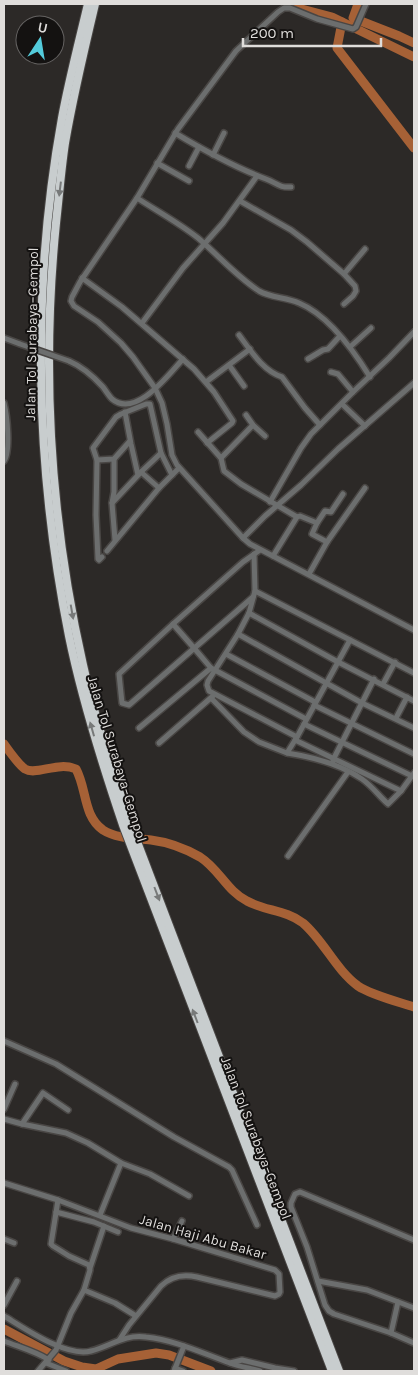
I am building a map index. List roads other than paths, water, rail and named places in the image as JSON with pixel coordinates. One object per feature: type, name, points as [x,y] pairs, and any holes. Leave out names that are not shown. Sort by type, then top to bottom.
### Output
[{"type":"highway","name":"Jalan Tol Surabaya–Gempol","points":[[88,4],[62,119],[50,202],[42,309],[42,418],[48,501],[69,637],[93,733],[332,1371]]},
{"type":"highway","name":"Jalan Tol Surabaya–Gempol","points":[[95,4],[65,145],[52,262],[48,376],[56,508],[64,563],[92,703],[127,826]]},
{"type":"highway","name":"Jalan Tol Surabaya–Gempol","points":[[136,850],[339,1371]]},
{"type":"street","points":[[366,4],[354,28],[340,26],[290,8],[284,8],[236,52],[175,133],[137,198],[82,278],[72,297],[72,304],[98,322],[133,356],[155,388],[162,403],[172,455],[177,465],[243,538],[260,550],[414,630]]},
{"type":"street","points":[[175,133],[213,155],[256,176],[269,180],[281,187],[291,187]]},
{"type":"street","points":[[213,155],[224,133]]},
{"type":"street","points":[[189,166],[199,147]]},
{"type":"street","points":[[157,163],[189,181]]},
{"type":"street","points":[[142,323],[183,268],[223,223],[256,176]]},
{"type":"street","points":[[137,198],[180,225],[264,294],[291,299],[304,304],[321,317],[350,347],[370,377]]},
{"type":"street","points":[[240,201],[291,230],[308,242],[344,274],[355,286],[356,291],[344,304]]},
{"type":"street","points":[[344,274],[365,249]]},
{"type":"street","points":[[82,278],[142,323],[183,359],[206,382],[226,408],[233,421],[232,423],[207,443]]},
{"type":"street","points":[[350,347],[372,328]]},
{"type":"street","points":[[270,502],[311,434],[414,332]]},
{"type":"street","points":[[239,335],[270,372],[282,377],[320,425]]},
{"type":"street","points":[[308,359],[328,349],[340,336]]},
{"type":"street","points":[[4,338],[69,361],[84,369],[102,386],[113,400],[121,404],[132,404],[139,401],[155,388],[183,359]]},
{"type":"street","points":[[206,382],[250,349]]},
{"type":"street","points":[[229,365],[244,386]]},
{"type":"street","points":[[331,372],[338,374],[353,392]]},
{"type":"street","points":[[243,538],[338,448],[414,383]]},
{"type":"street","points":[[4,403],[8,440],[7,456],[4,462]]},
{"type":"street","points":[[102,557],[98,559],[96,515],[97,460],[94,446],[116,417],[150,404],[161,453],[172,475]]},
{"type":"street","points":[[342,404],[365,426]]},
{"type":"street","points":[[125,412],[130,441],[140,473],[159,488]]},
{"type":"street","points":[[246,415],[253,425],[266,436]]},
{"type":"street","points":[[221,458],[253,425]]},
{"type":"street","points":[[198,432],[221,458],[224,471],[296,517],[300,516],[317,523]]},
{"type":"street","points":[[115,540],[112,503],[114,459],[130,441]]},
{"type":"street","points":[[112,503],[161,453]]},
{"type":"street","points":[[97,460],[114,459]]},
{"type":"street","points":[[107,551],[159,488],[179,468]]},
{"type":"street","points":[[309,574],[327,542],[365,488]]},
{"type":"street","points":[[327,542],[312,534],[325,510],[331,512],[343,494]]},
{"type":"street","points":[[273,556],[296,517]]},
{"type":"street","points":[[253,597],[129,705],[122,703],[119,674],[243,562],[260,550]]},
{"type":"street","points":[[139,728],[213,669],[226,654],[249,613],[255,590],[254,554]]},
{"type":"street","points":[[255,590],[414,673]]},
{"type":"street","points":[[249,613],[414,701]]},
{"type":"street","points":[[173,624],[213,669],[305,722],[413,774],[401,791],[388,804],[361,779],[296,739],[209,691],[207,685],[213,669]]},
{"type":"street","points":[[238,634],[362,703],[414,728]]},
{"type":"street","points":[[288,753],[350,640]]},
{"type":"street","points":[[226,654],[351,723],[414,754]]},
{"type":"street","points":[[384,684],[394,662]]},
{"type":"street","points":[[333,762],[374,679]]},
{"type":"street","points":[[159,743],[216,694]]},
{"type":"street","points":[[396,718],[407,697]]},
{"type":"street","points":[[211,698],[244,732],[259,742],[288,753],[333,762],[401,791]]},
{"type":"street","points":[[288,856],[348,772]]},
{"type":"street","points":[[4,1041],[56,1064],[174,1137],[230,1167],[257,1225]]},
{"type":"street","points":[[4,1109],[6,1096],[15,1084]]},
{"type":"street","points":[[22,1124],[43,1093],[68,1110]]},
{"type":"street","points":[[4,1119],[66,1132],[121,1163],[150,1174],[189,1196]]},
{"type":"street","points":[[100,1215],[121,1163]]},
{"type":"street","name":"Jalan Haji Abu Bakar","points":[[4,1183],[57,1206],[100,1215],[131,1228],[173,1238],[278,1272],[279,1294],[277,1295],[197,1276],[179,1276],[166,1282],[136,1316],[120,1340]]},
{"type":"street","points":[[414,1240],[300,1192],[297,1192],[292,1202],[291,1207],[325,1305],[330,1312],[414,1343]]},
{"type":"street","points":[[90,1268],[89,1265],[69,1256],[52,1245],[51,1241],[57,1206],[118,1232]]},
{"type":"street","points":[[173,1238],[182,1220]]},
{"type":"street","points":[[38,1371],[57,1348],[71,1313],[84,1290],[104,1226]]},
{"type":"street","points":[[4,1239],[14,1243]]},
{"type":"street","points":[[4,1305],[17,1281]]},
{"type":"street","points":[[318,1281],[367,1290],[398,1304],[414,1308]]},
{"type":"street","points":[[84,1290],[115,1303],[136,1316]]},
{"type":"street","points":[[391,1333],[398,1304]]},
{"type":"street","points":[[4,1316],[57,1348],[86,1352],[129,1337],[144,1337],[158,1339],[258,1371]]},
{"type":"street","points":[[4,1341],[22,1349],[36,1352],[66,1371]]},
{"type":"street","points":[[183,1348],[174,1370],[183,1371]]},
{"type":"street","points":[[232,1364],[242,1360],[275,1368],[294,1370]]},
{"type":"street","points":[[232,1364],[249,1371]]},
{"type":"waterway","points":[[289,4],[332,17],[414,57]]},
{"type":"waterway","points":[[358,4],[353,18],[414,43]]},
{"type":"waterway","points":[[342,22],[337,48],[414,148]]},
{"type":"waterway","points":[[4,744],[19,764],[30,771],[55,767],[76,769],[92,817],[103,830],[120,837],[170,844],[200,857],[240,897],[254,904],[290,915],[303,923],[343,972],[358,986],[377,995],[414,1007]]},
{"type":"waterway","points":[[4,1329],[64,1361],[82,1367],[96,1369],[118,1359],[156,1353],[169,1355],[211,1371]]}]
